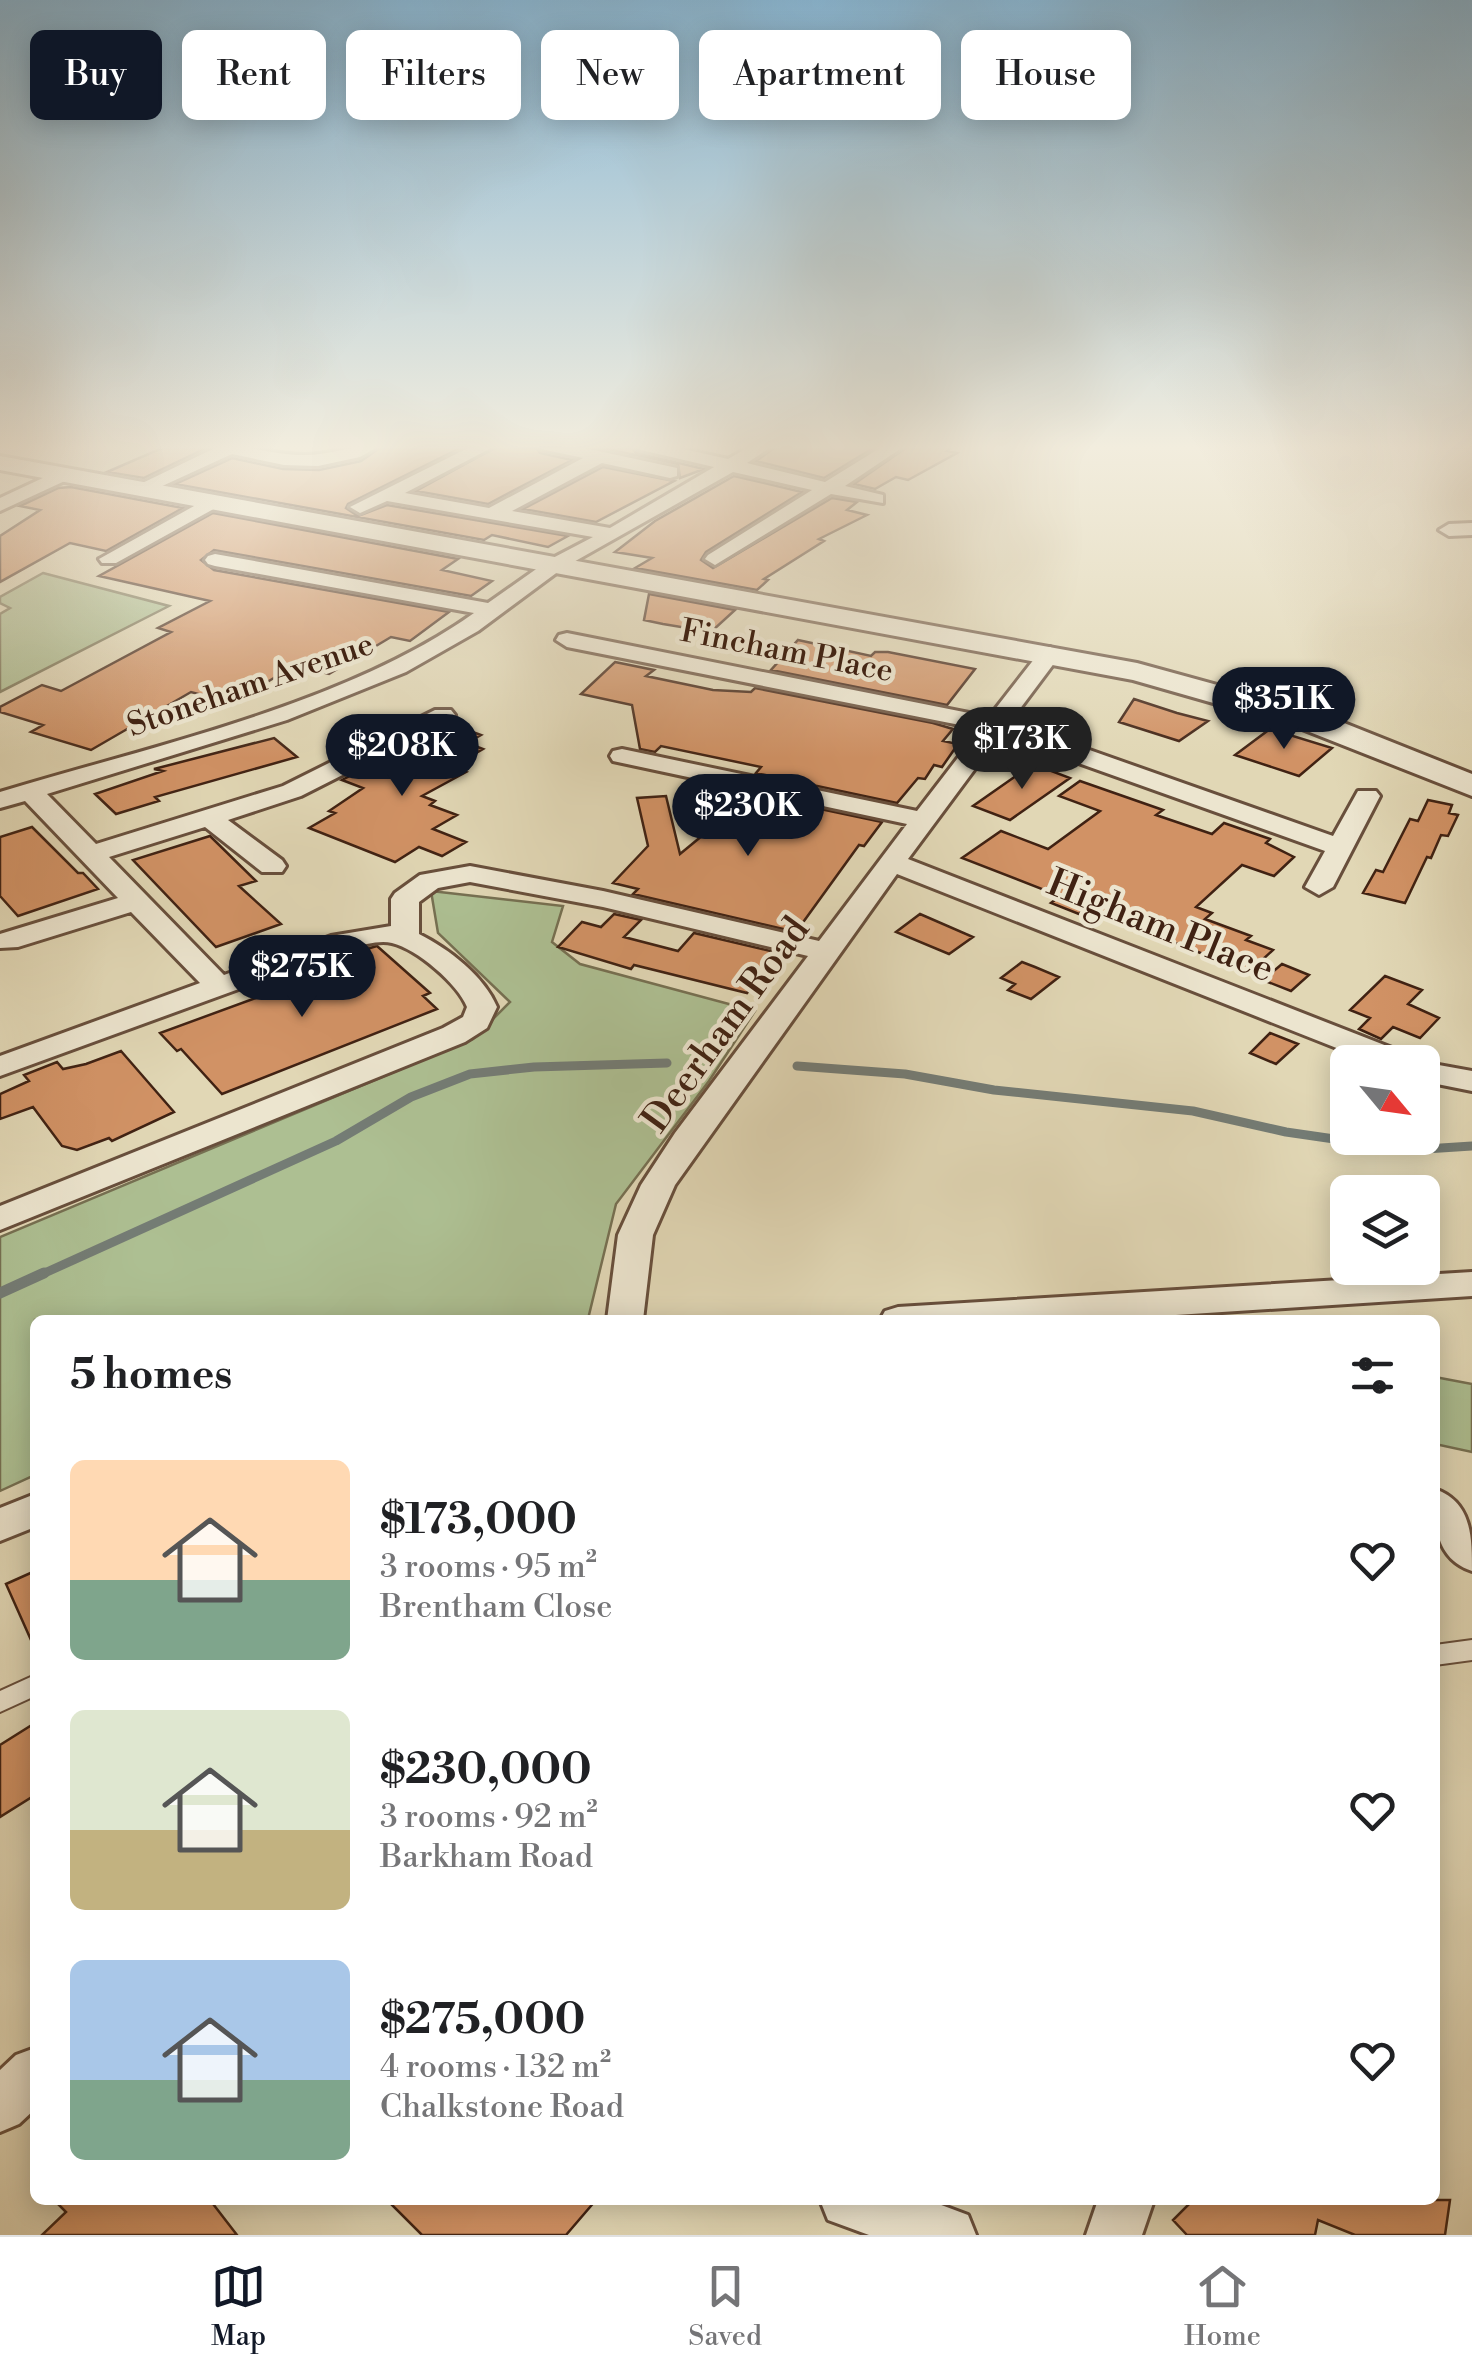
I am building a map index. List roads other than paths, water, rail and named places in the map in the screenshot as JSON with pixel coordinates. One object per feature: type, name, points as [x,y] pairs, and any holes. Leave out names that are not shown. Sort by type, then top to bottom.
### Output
[{"type":"street","points":[[109,559],[127,549]]},
{"type":"street","points":[[474,549],[1050,654],[1196,686],[1291,715],[1472,786]]},
{"type":"street","name":"Stoneham Avenue","points":[[0,800],[338,694],[414,660],[556,564],[585,549]]},
{"type":"street","points":[[715,559],[731,549]]},
{"type":"street","points":[[215,560],[492,610]]},
{"type":"street","name":"Fincham Place","points":[[567,640],[994,725],[1340,846]]},
{"type":"street","name":"Deerham Road","points":[[625,1315],[629,1264],[647,1208],[700,1126],[825,951],[1050,654]]},
{"type":"street","points":[[92,854],[211,819],[316,781],[443,715]]},
{"type":"street","points":[[622,756],[924,820]]},
{"type":"street","points":[[30,791],[219,986]]},
{"type":"street","points":[[1318,886],[1366,796]]},
{"type":"street","points":[[211,819],[272,866]]},
{"type":"street","name":"Higham Place","points":[[892,862],[1355,1045]]},
{"type":"street","points":[[404,935],[405,899],[430,880],[455,874],[603,898],[825,951]]},
{"type":"street","points":[[8,941],[136,902]]},
{"type":"street","points":[[0,1067],[354,938],[384,932],[404,935],[422,945],[473,990],[482,1007],[476,1022],[412,1052],[0,1220]]},
{"type":"street","points":[[1440,1075],[1472,1081]]},
{"type":"street","points":[[1060,1315],[1287,1308],[1472,1284]]},
{"type":"street","points":[[0,1525],[30,1512]]},
{"type":"street","points":[[1440,1512],[1472,1554]]},
{"type":"street","points":[[0,2105],[30,2078]]},
{"type":"street","points":[[862,2205],[948,2235]]},
{"type":"street","points":[[1114,2235],[1124,2205]]},
{"type":"lane","points":[[1440,1654],[1472,1650]]},
{"type":"lane","points":[[0,1702],[30,1687]]},
{"type":"waterway","points":[[38,1276],[336,1141],[411,1097],[470,1074],[534,1067],[667,1063]]},
{"type":"waterway","points":[[797,1066],[905,1074],[994,1090],[1193,1111],[1286,1132],[1410,1150],[1472,1146]]},
{"type":"waterway","points":[[0,1293],[44,1273]]}]
